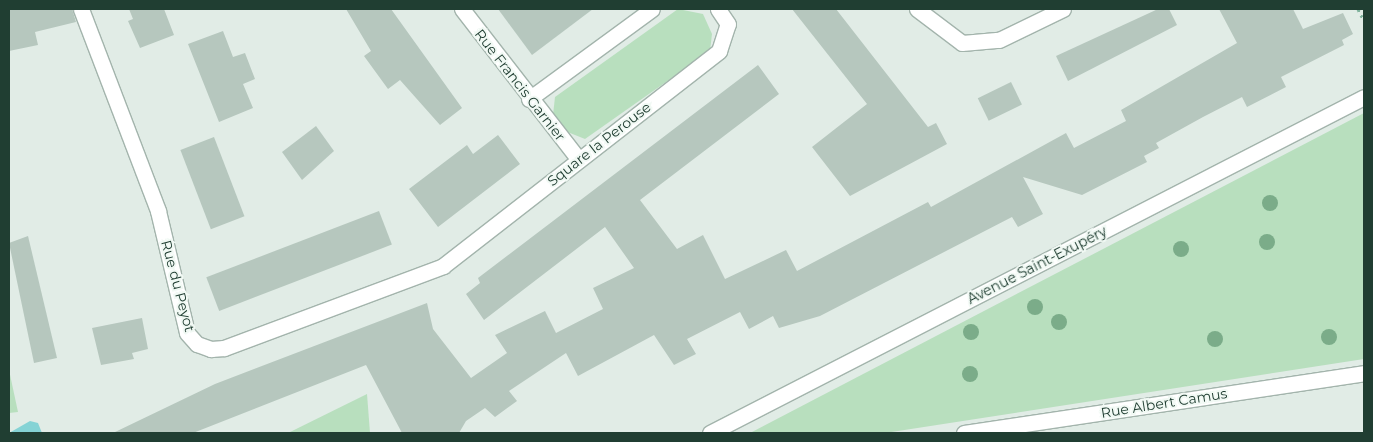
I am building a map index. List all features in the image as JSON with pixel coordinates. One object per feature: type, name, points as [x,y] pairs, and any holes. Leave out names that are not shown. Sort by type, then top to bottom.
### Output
[{"type":"street","name":"Rue du Peyot","points":[[81,9],[158,211],[187,333],[197,344],[224,348],[442,266]]},
{"type":"street","name":"Rue Francis Garnier","points":[[462,9],[529,99],[579,160]]},
{"type":"street","points":[[529,99],[652,9]]},
{"type":"street","name":"Square la Perouse","points":[[442,266],[719,51],[728,24],[718,9]]},
{"type":"street","points":[[917,9],[962,43],[999,40],[1063,9]]},
{"type":"street","name":"Avenue Saint-Exupéry","points":[[710,433],[1364,98]]},
{"type":"street","name":"Rue Albert Camus","points":[[964,433],[1364,373]]},
{"type":"path","points":[[1358,9],[1364,21]]},
{"type":"green space","points":[[678,9],[703,14],[712,34],[710,51],[585,139],[565,131],[553,115],[555,97]]},
{"type":"green space","points":[[1364,113],[1364,359],[885,433],[750,433]]},
{"type":"green space","points":[[9,370],[18,412],[9,413]]},
{"type":"green space","points":[[367,394],[370,433],[288,433]]},
{"type":"water","points":[[30,421],[38,423],[42,433],[9,433]]},
{"type":"building","points":[[9,9],[72,9],[76,22],[35,32],[38,45],[9,51]]},
{"type":"building","points":[[129,9],[164,9],[174,35],[140,48],[128,21],[133,19]]},
{"type":"building","points":[[346,9],[391,9],[462,108],[440,125],[400,80],[388,89],[364,56],[371,51]]},
{"type":"building","points":[[498,9],[593,9],[532,55]]},
{"type":"building","points":[[792,9],[836,9],[928,127],[936,123],[947,144],[850,196],[812,147],[867,104]]},
{"type":"building","points":[[1158,9],[1169,9],[1177,25],[1068,81],[1056,56]]},
{"type":"building","points":[[1219,9],[1293,9],[1303,29],[1343,13],[1353,34],[1342,40],[1344,45],[1281,77],[1286,87],[1247,107],[1242,97],[1203,117],[1156,143],[1159,148],[1144,156],[1147,162],[1082,195],[1023,177],[1043,214],[1018,227],[1012,217],[820,316],[779,328],[773,316],[749,329],[740,312],[687,339],[696,354],[674,365],[654,335],[578,376],[566,353],[509,391],[517,401],[495,417],[485,408],[466,421],[459,433],[402,433],[366,365],[193,433],[113,433],[215,384],[427,303],[433,329],[471,378],[507,353],[495,335],[545,311],[556,333],[603,309],[593,288],[634,268],[605,227],[484,320],[466,294],[480,283],[478,278],[758,65],[779,94],[640,200],[677,249],[703,235],[725,279],[786,250],[797,271],[928,202],[931,207],[1066,133],[1074,148],[1126,121],[1121,110],[1237,43]]},
{"type":"building","points":[[223,31],[233,57],[245,53],[255,79],[243,84],[253,108],[219,122],[188,44]]},
{"type":"building","points":[[1011,82],[1022,104],[989,121],[978,98]]},
{"type":"building","points":[[316,126],[334,151],[302,180],[282,152]]},
{"type":"building","points":[[498,135],[520,164],[438,227],[409,189],[467,145],[473,154]]},
{"type":"building","points":[[214,137],[244,216],[211,229],[180,150]]},
{"type":"building","points":[[379,211],[392,245],[219,311],[206,277]]},
{"type":"building","points":[[28,236],[57,358],[34,363],[9,243]]},
{"type":"building","points":[[142,318],[148,349],[132,353],[134,359],[101,365],[92,328]]}]
